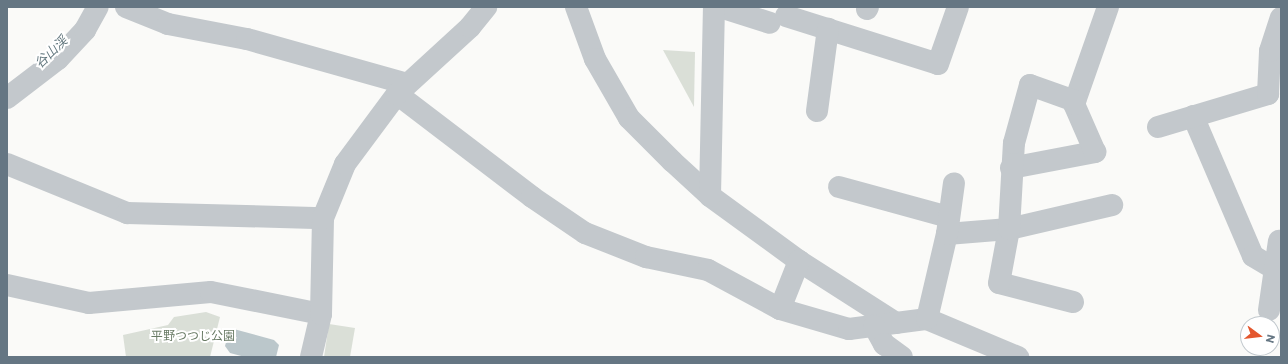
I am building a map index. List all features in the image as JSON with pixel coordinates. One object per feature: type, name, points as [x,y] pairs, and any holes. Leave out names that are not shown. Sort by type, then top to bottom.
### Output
[{"type":"street","points":[[7,98],[58,59],[85,30],[98,7]]},
{"type":"street","points":[[126,7],[168,24],[247,39],[402,89],[532,197],[585,234],[646,257],[708,270],[780,309],[850,329],[927,319],[1018,357]]},
{"type":"street","points":[[311,357],[321,314],[323,218],[345,164],[402,89],[470,27],[486,7]]},
{"type":"street","points":[[576,7],[595,59],[629,118],[710,196],[799,261],[896,323]]},
{"type":"street","points":[[710,196],[714,7]]},
{"type":"street","points":[[720,7],[828,29],[938,64],[958,7]]},
{"type":"street","points":[[1011,168],[1095,152],[1075,101],[1108,7]]},
{"type":"street","points":[[1158,127],[1268,94],[1270,51],[1281,18]]},
{"type":"street","points":[[817,111],[828,29]]},
{"type":"street","points":[[1073,302],[999,282],[1009,229],[1011,168],[1014,143],[1030,85],[1075,101]]},
{"type":"street","points":[[1193,116],[1253,256],[1275,269]]},
{"type":"street","points":[[7,164],[127,213],[323,218]]},
{"type":"street","points":[[927,319],[948,226],[954,183]]},
{"type":"street","points":[[839,187],[948,226],[1009,229],[1112,205]]},
{"type":"street","points":[[1269,310],[1279,241]]},
{"type":"street","points":[[780,309],[799,261]]},
{"type":"street","points":[[7,285],[89,303],[211,292],[321,314]]},
{"type":"street","points":[[874,326],[884,344],[902,357]]},
{"type":"green space","points":[[663,50],[695,52],[694,107]]},
{"type":"green space","name":"平野つつじ公園","points":[[206,312],[220,317],[210,357],[126,357],[123,335],[168,325],[174,317]]},
{"type":"green space","points":[[329,324],[355,328],[350,357],[324,357]]},
{"type":"shaded area","points":[[230,328],[274,340],[279,345],[276,357],[245,357],[230,353],[225,346]]},
{"type":"water label","name":"谷山渓","points":[[51,52]]}]
